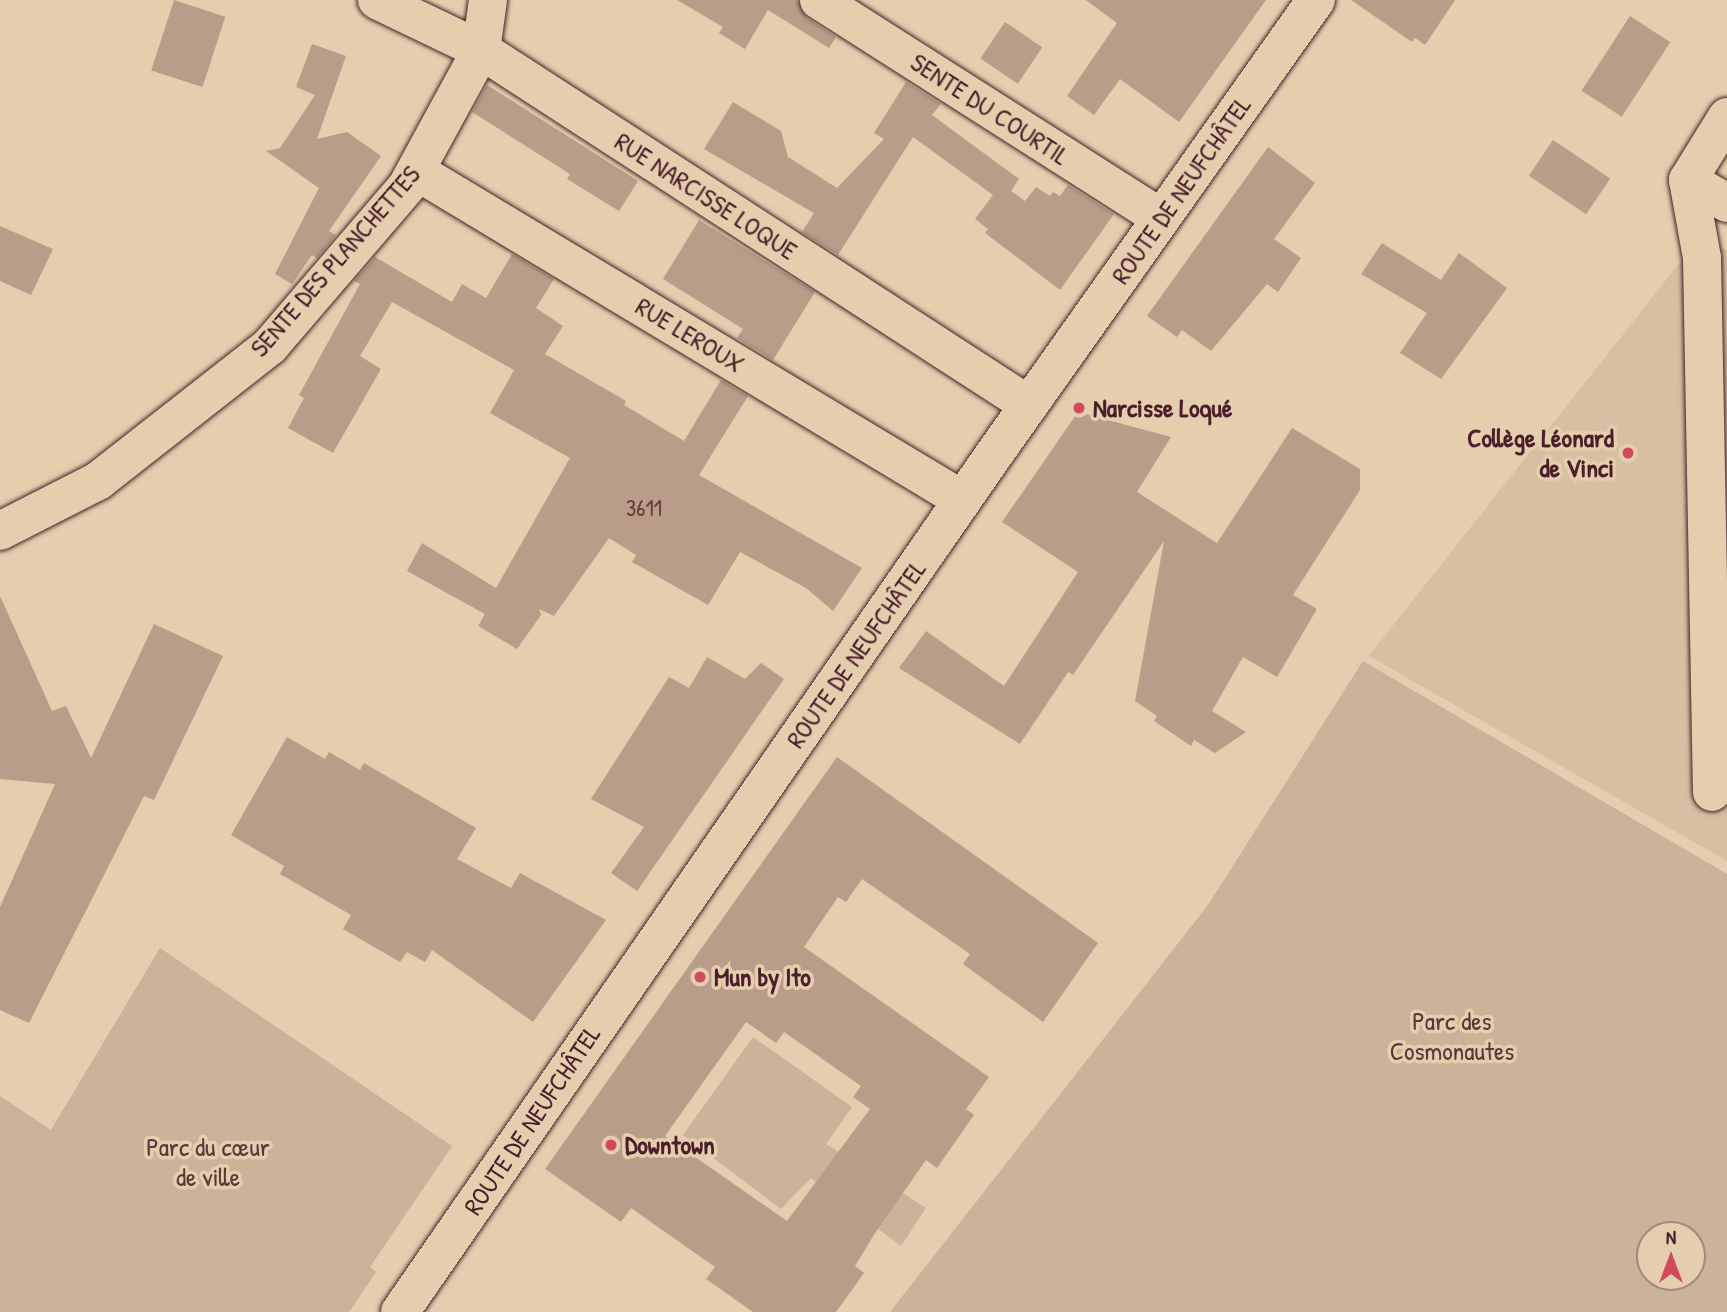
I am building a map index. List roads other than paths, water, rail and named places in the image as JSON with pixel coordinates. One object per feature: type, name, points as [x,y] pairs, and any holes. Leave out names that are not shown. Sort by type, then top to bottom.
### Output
[{"type":"street","name":"RUE NARCISSE LOQUE","points":[[377,0],[481,50],[1029,405]]},
{"type":"street","name":"SENTE DES PLANCHETTES","points":[[0,531],[98,481],[270,346],[416,171],[481,50],[488,0]]},
{"type":"street","name":"SENTE DU COURTIL","points":[[819,0],[1161,218]]},
{"type":"street","name":"ROUTE DE NEUFCHÂTEL","points":[[400,1312],[1029,405],[1316,0]]},
{"type":"street","points":[[1712,792],[1702,258],[1688,180],[1727,117]]},
{"type":"street","name":"RUE LEROUX","points":[[416,171],[963,500]]},
{"type":"street","points":[[1688,180],[1727,203]]},
{"type":"place","name":"Narcisse Loqué","points":[[1079,408]]},
{"type":"place","name":"Collège Léonard de Vinci","points":[[1628,453]]},
{"type":"place","name":"Mun by Ito","points":[[700,977]]},
{"type":"place","name":"Downtown","points":[[611,1145]]},
{"type":"park label","name":"Parc des Cosmonautes","points":[[1452,1036]]},
{"type":"park label","name":"Parc du cœur de ville","points":[[208,1162]]}]
